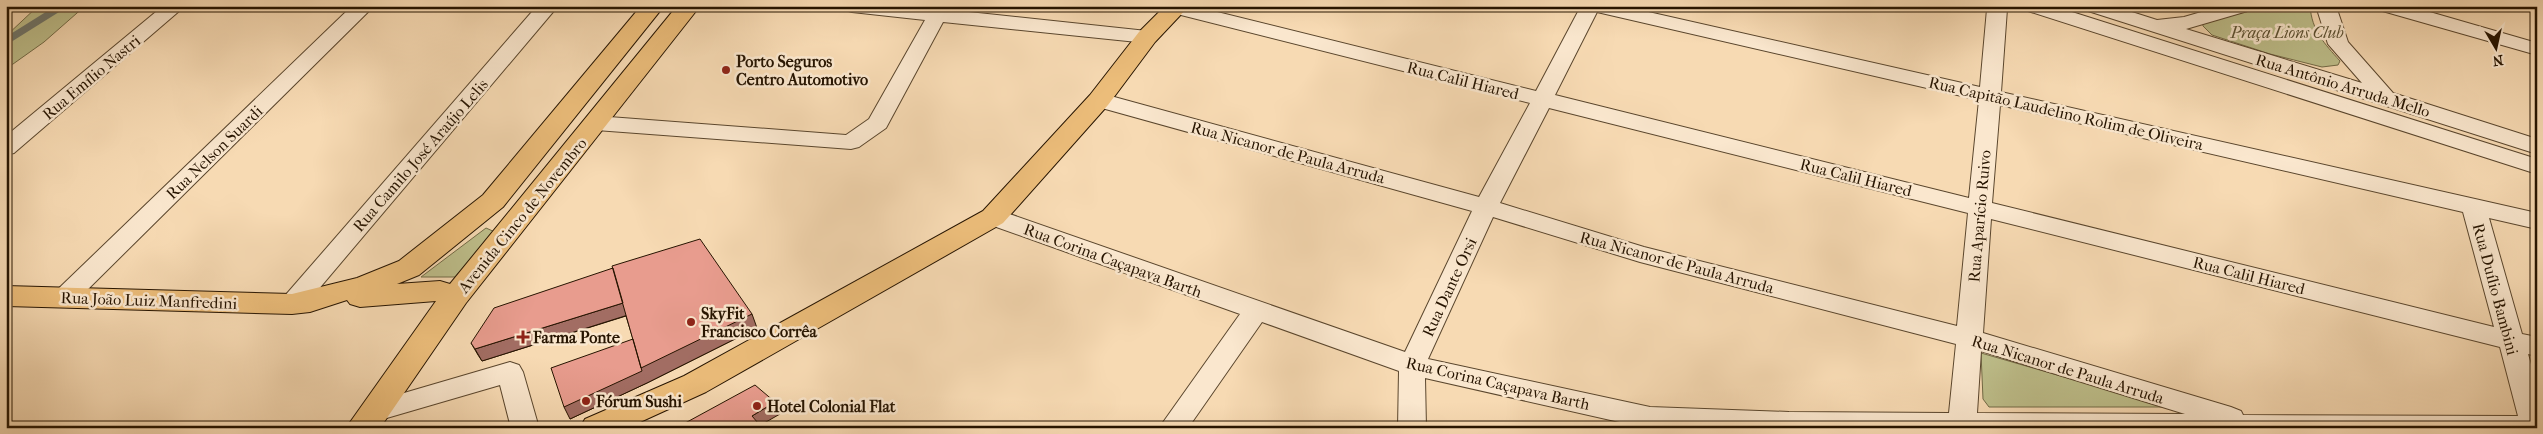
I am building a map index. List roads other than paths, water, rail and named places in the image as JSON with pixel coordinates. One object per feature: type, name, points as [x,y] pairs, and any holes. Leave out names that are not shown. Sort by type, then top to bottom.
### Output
[{"type":"main road","name":"Avenida Cinco de Novembro","points":[[292,304],[364,286],[409,268],[486,207],[653,6]]},
{"type":"main road","name":"Avenida Cinco de Novembro","points":[[368,420],[456,296],[688,6]]},
{"type":"main road","points":[[596,428],[695,384],[993,217],[1099,100],[1147,37],[1177,7]]},
{"type":"main road","points":[[292,304],[407,292],[440,291],[456,296]]},
{"type":"main road","name":"Rua João Luiz Manfredini","points":[[6,296],[292,304]]},
{"type":"street","name":"Rua Emílio Nastri","points":[[6,148],[175,6]]},
{"type":"street","name":"Rua Nelson Suardi","points":[[64,298],[364,6]]},
{"type":"street","name":"Rua Camilo José Araújo Lelis","points":[[292,304],[548,6]]},
{"type":"street","points":[[852,6],[939,10],[1147,37]]},
{"type":"street","name":"Rua Dante Orsi","points":[[1412,428],[1412,365],[1486,207],[1544,100],[1591,6]]},
{"type":"street","name":"Rua Capitão Laudelino Rolim de Oliveira","points":[[1595,6],[2537,221]]},
{"type":"street","points":[[2032,6],[2115,33]]},
{"type":"street","name":"Rua Antônio Arruda Mello","points":[[2092,6],[2385,107],[2537,167]]},
{"type":"street","points":[[1991,8],[2115,33],[2152,26],[2185,23],[2244,6]]},
{"type":"street","points":[[2326,6],[2338,44],[2385,107]]},
{"type":"street","points":[[2386,6],[2537,49]]},
{"type":"street","name":"Rua Calil Hiared","points":[[1177,7],[2537,347]]},
{"type":"street","name":"Rua Aparício Ruivo","points":[[1962,424],[1990,96],[1991,8]]},
{"type":"street","points":[[596,123],[851,142],[878,123],[939,10]]},
{"type":"street","name":"Rua Antônio Arruda Mello","points":[[2115,33],[2537,147]]},
{"type":"street","name":"Rua Nicanor de Paula Arruda","points":[[1099,100],[1486,207],[1640,254],[1969,338],[2255,426]]},
{"type":"street","name":"Rua Duílio Bambini","points":[[2474,208],[2536,427]]},
{"type":"street","name":"Rua Corina Caçapava Barth","points":[[993,217],[1412,365],[1650,418],[1789,423],[2536,427]]},
{"type":"street","points":[[1173,428],[1256,310]]},
{"type":"street","points":[[368,420],[510,372],[525,428]]},
{"type":"waterway","points":[[6,41],[62,6]]},
{"type":"place","name":"Porto Seguros Centro Automotivo","points":[[726,70]]},
{"type":"place","name":"SkyFit Francisco Corrêa","points":[[691,322]]},
{"type":"place","name":"Farma Ponte","points":[[523,337]]},
{"type":"place","name":"Fórum Sushi","points":[[586,401]]},
{"type":"place","name":"Hotel Colonial Flat","points":[[757,406]]},
{"type":"park label","name":"Praça Lions Club","points":[[2287,32]]}]
